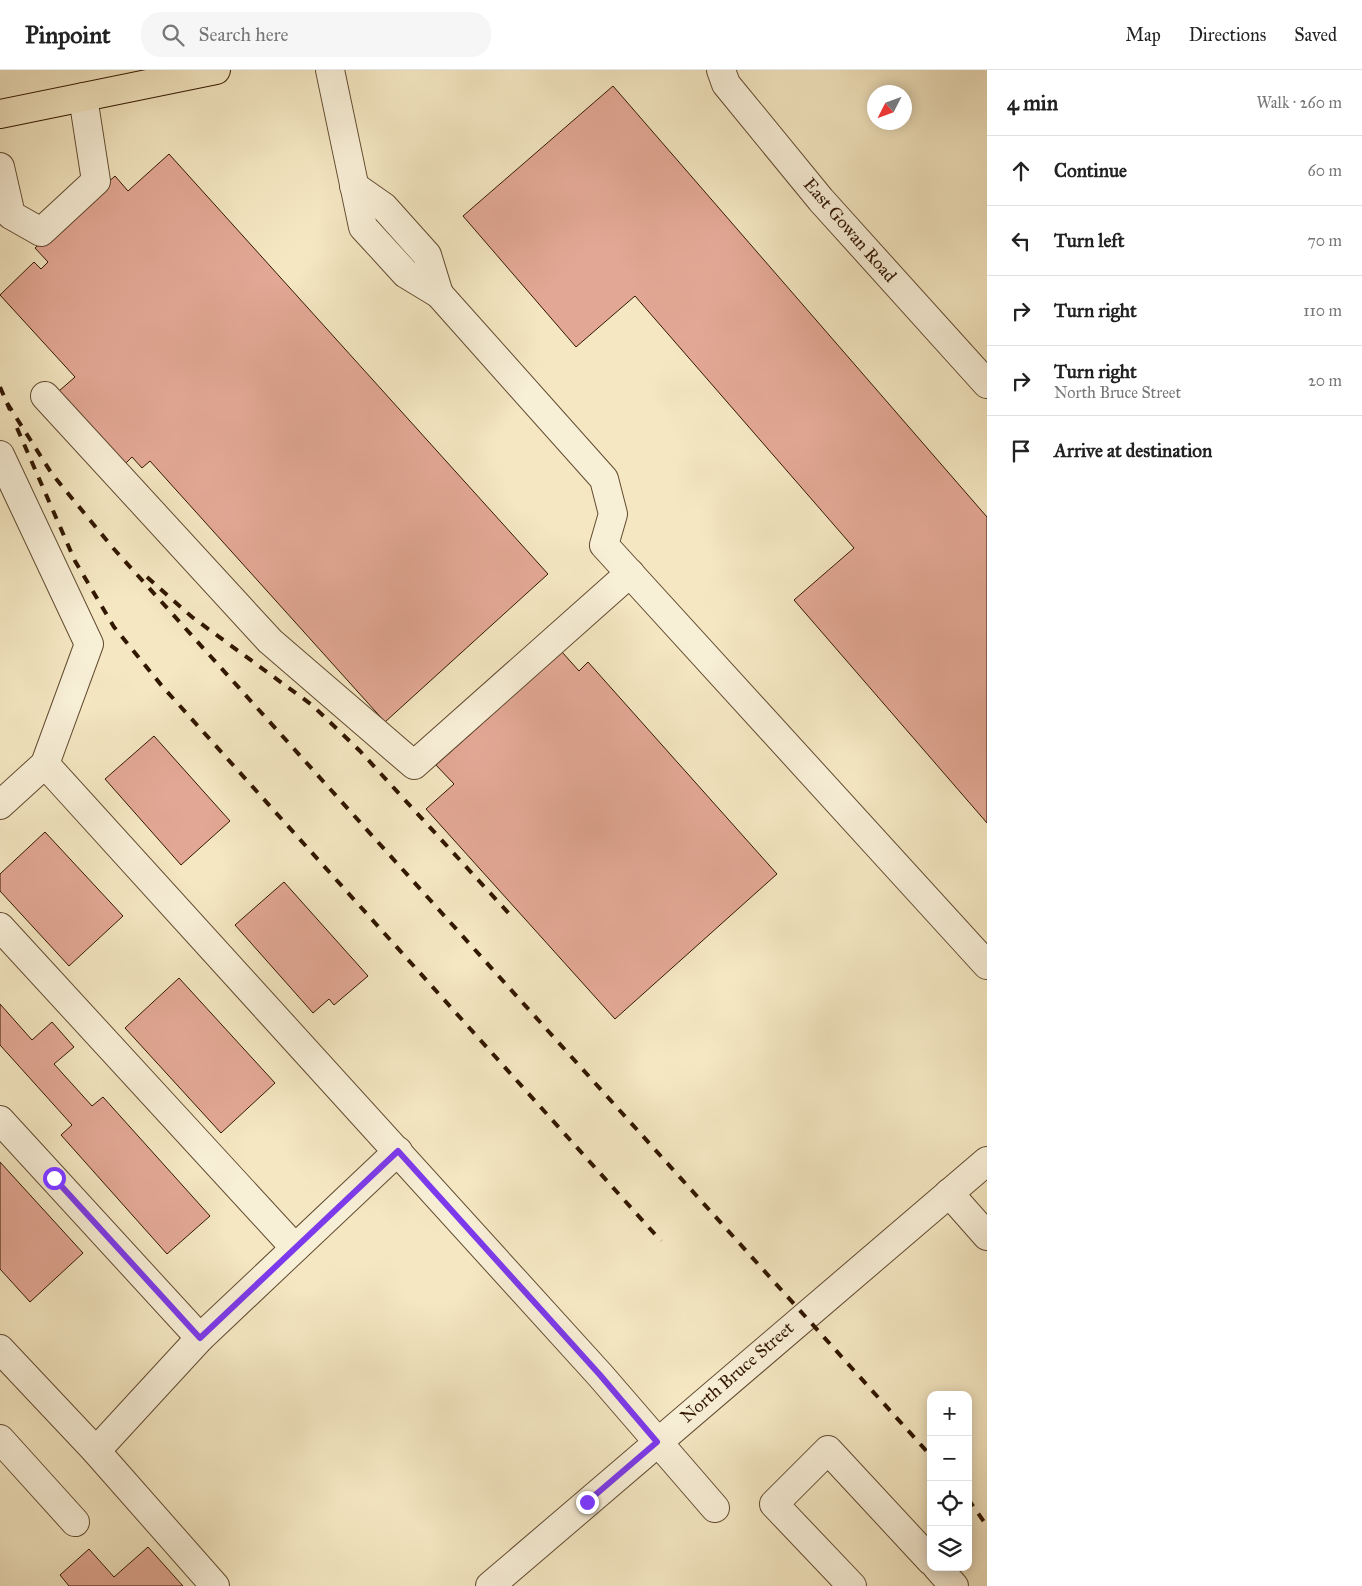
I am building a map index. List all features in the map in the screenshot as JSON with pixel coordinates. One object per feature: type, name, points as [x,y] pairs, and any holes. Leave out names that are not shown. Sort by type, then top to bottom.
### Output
[{"type":"main road","points":[[0,114],[216,70]]},
{"type":"street","points":[[330,70],[363,227],[406,274],[439,294],[604,479],[613,514],[604,545],[987,965]]},
{"type":"street","name":"East Gowan Road","points":[[721,70],[726,84],[821,200],[987,384]]},
{"type":"street","points":[[0,167],[11,216],[41,232],[96,181],[83,97]]},
{"type":"street","points":[[354,186],[384,207],[427,255],[439,294]]},
{"type":"street","points":[[372,237],[393,217]]},
{"type":"street","points":[[45,396],[270,642],[414,765],[630,573]]},
{"type":"street","points":[[0,455],[89,644],[45,764],[0,805]]},
{"type":"street","points":[[45,764],[600,1375],[715,1508]]},
{"type":"street","points":[[0,927],[295,1248]]},
{"type":"street","points":[[0,1120],[200,1338]]},
{"type":"street","points":[[96,1451],[200,1338],[398,1151]]},
{"type":"street","name":"North Bruce Street","points":[[490,1586],[987,1160]]},
{"type":"street","points":[[949,1193],[987,1236]]},
{"type":"street","points":[[0,1349],[96,1451],[215,1586]]},
{"type":"street","points":[[0,1438],[74,1522]]},
{"type":"street","points":[[852,1586],[774,1504],[828,1450],[927,1557]]},
{"type":"street","points":[[941,1571],[954,1586]]},
{"type":"building","points":[[613,86],[987,517],[987,823],[794,600],[854,548],[635,296],[576,347],[463,216]]},
{"type":"building","points":[[169,154],[548,574],[385,722],[150,461],[142,468],[132,457],[125,464],[59,391],[75,377],[0,295],[34,262],[41,269],[48,262],[35,248],[115,176],[128,191]]},
{"type":"building","points":[[562,652],[579,671],[588,662],[777,874],[615,1019],[426,809],[454,784],[436,765]]},
{"type":"building","points":[[154,736],[230,821],[181,865],[105,779]]},
{"type":"building","points":[[45,832],[123,916],[69,966],[0,891],[0,874]]},
{"type":"building","points":[[284,882],[368,976],[334,1005],[329,999],[313,1013],[235,925]]},
{"type":"building","points":[[179,978],[275,1083],[221,1133],[125,1028]]},
{"type":"building","points":[[0,1004],[32,1040],[52,1022],[74,1047],[54,1064],[92,1106],[103,1097],[210,1216],[167,1254],[61,1135],[72,1125],[0,1045]]},
{"type":"building","points":[[0,1162],[83,1253],[30,1302],[0,1269]]},
{"type":"building","points":[[148,1547],[183,1586],[69,1586],[60,1575],[89,1549],[114,1577]]},
{"type":"railway","points":[[0,387],[10,410]]},
{"type":"railway","points":[[7,403],[52,474],[113,548],[927,1452]]},
{"type":"railway","points":[[17,428],[75,561],[114,627],[162,686],[661,1241]]},
{"type":"railway","points":[[147,577],[192,617],[312,705],[360,751],[513,918]]},
{"type":"railway","points":[[972,1505],[987,1526]]},
{"type":"route","points":[[54,1178],[200,1338],[398,1151],[600,1375],[657,1442],[587,1502]]}]
